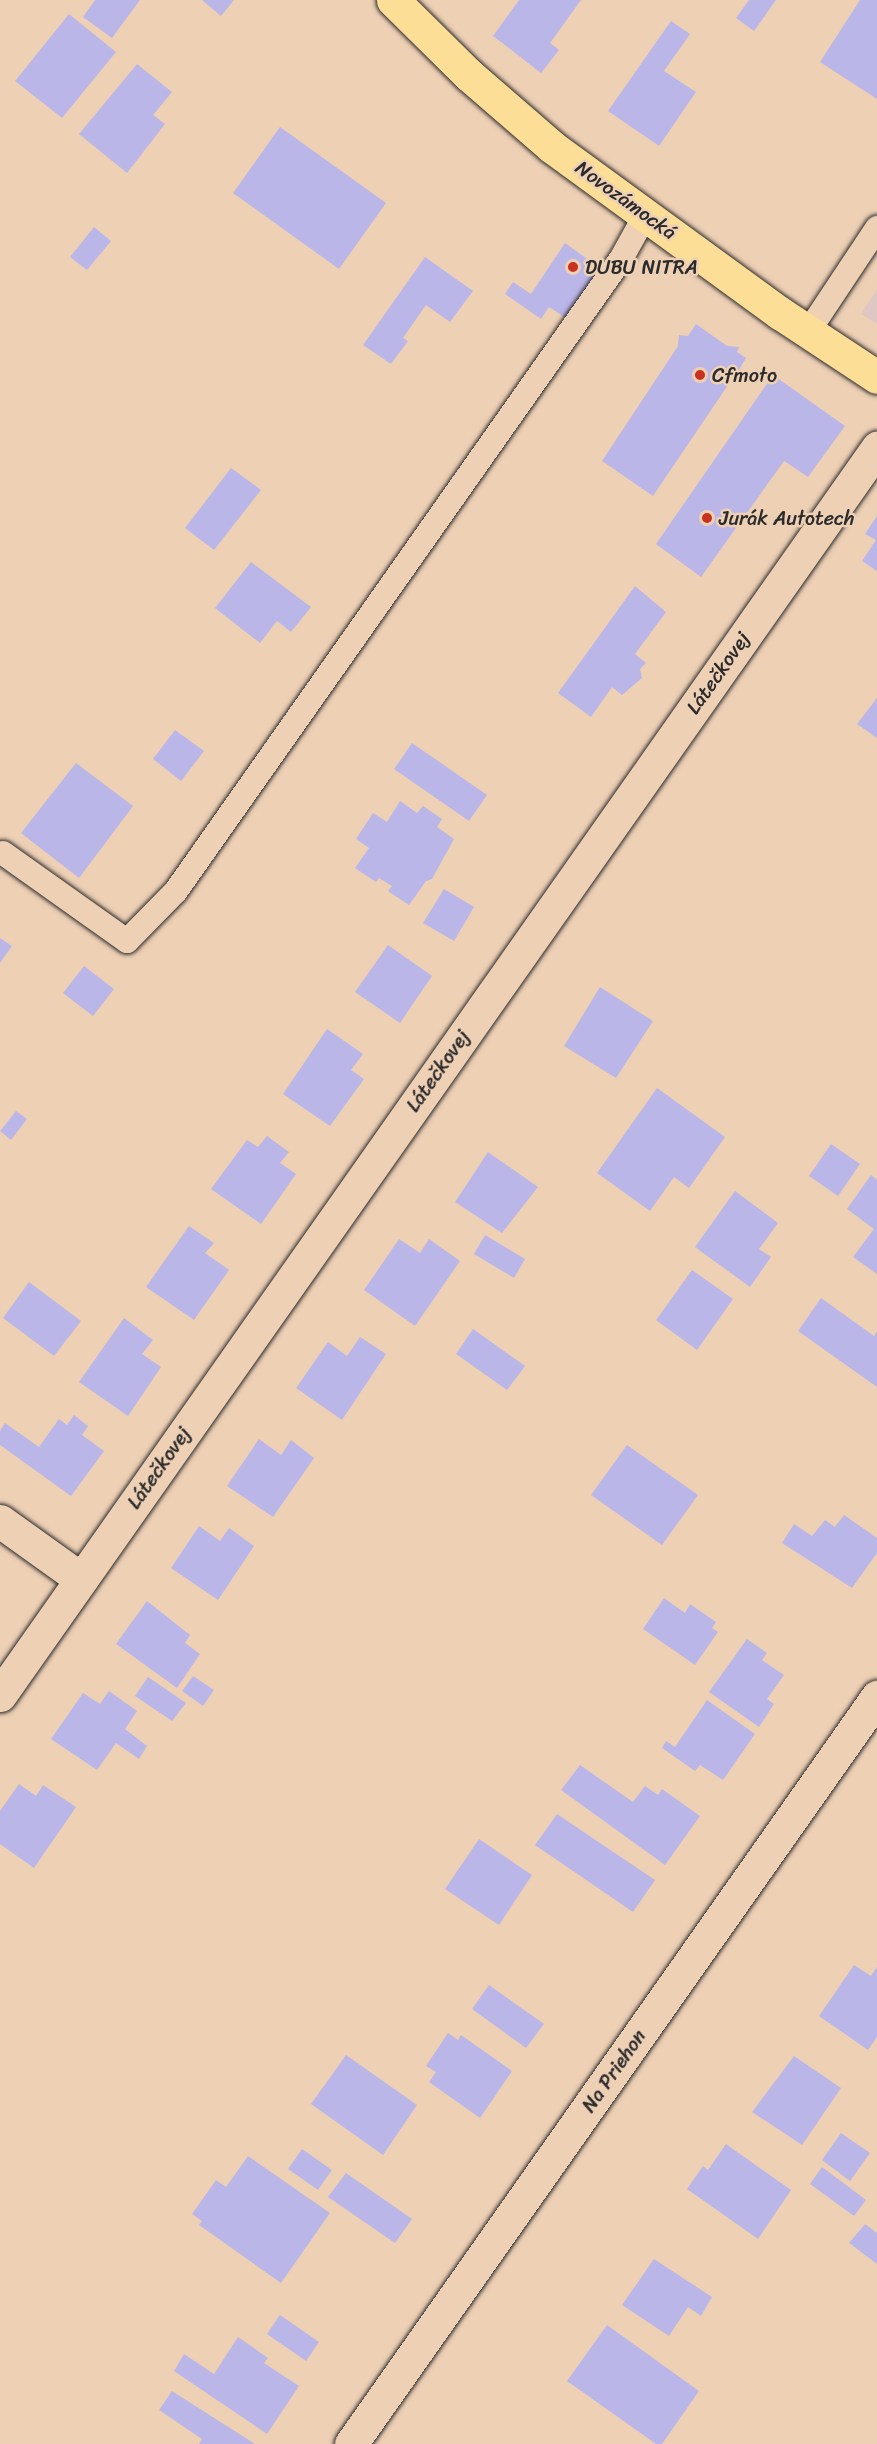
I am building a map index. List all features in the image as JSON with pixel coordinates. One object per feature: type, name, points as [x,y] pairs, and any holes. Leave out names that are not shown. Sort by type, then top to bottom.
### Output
[{"type":"main road","name":"Novozámocká","points":[[393,0],[469,75],[552,147],[808,332],[877,377]]},
{"type":"street","name":"Látečkovej","points":[[0,1695],[877,448]]},
{"type":"street","points":[[0,1521],[81,1579]]},
{"type":"street","name":"Na Priehon","points":[[351,2444],[877,1698]]},
{"type":"lane","points":[[3,853],[127,941],[176,891],[614,269],[646,214]]},
{"type":"lane","points":[[808,332],[877,228]]},
{"type":"shaded area","points":[[877,289],[877,324],[861,314]]},
{"type":"building","points":[[95,0],[140,0],[112,38],[83,17]]},
{"type":"building","points":[[202,0],[234,0],[221,16]]},
{"type":"building","points":[[519,0],[581,0],[550,43],[559,50],[541,73],[493,36]]},
{"type":"building","points":[[749,0],[776,0],[754,31],[736,18]]},
{"type":"building","points":[[860,0],[877,0],[877,99],[820,62]]},
{"type":"building","points":[[69,14],[116,52],[62,118],[15,81]]},
{"type":"building","points":[[671,21],[690,34],[664,71],[696,92],[659,146],[608,111]]},
{"type":"building","points":[[137,64],[172,92],[153,115],[165,124],[127,173],[79,134]]},
{"type":"building","points":[[280,127],[386,203],[339,269],[233,193]]},
{"type":"building","points":[[94,227],[111,241],[87,270],[70,257]]},
{"type":"building","points":[[565,243],[600,268],[566,318],[549,307],[541,319],[505,294],[513,282],[531,294]]},
{"type":"building","points":[[425,257],[473,291],[450,322],[426,305],[403,338],[408,341],[391,364],[363,345]]},
{"type":"building","points":[[696,324],[727,346],[739,347],[737,352],[746,358],[740,368],[739,381],[732,379],[653,496],[602,461],[678,346],[679,335],[688,336]]},
{"type":"building","points":[[773,375],[845,426],[808,477],[784,461],[701,577],[656,544]]},
{"type":"building","points":[[231,468],[261,490],[214,550],[185,528]]},
{"type":"building","points":[[877,516],[877,571],[862,561],[876,540],[865,534]]},
{"type":"building","points":[[251,562],[311,607],[291,632],[277,621],[260,643],[215,608]]},
{"type":"building","points":[[635,586],[666,612],[635,654],[646,663],[640,669],[642,678],[622,695],[612,687],[591,717],[558,693]]},
{"type":"building","points":[[877,698],[877,738],[857,724]]},
{"type":"building","points":[[175,730],[204,751],[181,781],[153,759]]},
{"type":"building","points":[[412,743],[487,795],[469,821],[394,769]]},
{"type":"building","points":[[76,763],[133,806],[79,878],[21,833]]},
{"type":"building","points":[[400,801],[417,813],[423,806],[442,819],[437,827],[454,839],[432,879],[426,881],[409,905],[388,891],[392,886],[379,878],[376,882],[355,868],[369,848],[356,839],[373,813],[387,822]]},
{"type":"building","points":[[444,889],[474,907],[454,941],[423,923]]},
{"type":"building","points":[[0,938],[12,946],[0,963]]},
{"type":"building","points":[[388,945],[432,976],[400,1023],[355,992]]},
{"type":"building","points":[[84,966],[114,989],[93,1016],[63,993]]},
{"type":"building","points":[[600,987],[653,1021],[616,1078],[564,1046]]},
{"type":"building","points":[[327,1029],[363,1054],[351,1070],[364,1079],[330,1126],[283,1094]]},
{"type":"building","points":[[657,1088],[725,1137],[689,1188],[674,1177],[650,1211],[597,1173]]},
{"type":"building","points":[[16,1111],[27,1119],[11,1140],[0,1131]]},
{"type":"building","points":[[267,1136],[289,1152],[280,1163],[296,1174],[261,1224],[211,1189],[247,1140],[258,1147]]},
{"type":"building","points":[[831,1144],[860,1164],[838,1196],[809,1176]]},
{"type":"building","points":[[488,1152],[538,1187],[502,1233],[455,1202]]},
{"type":"building","points":[[871,1175],[877,1180],[877,1274],[853,1257],[874,1229],[847,1209]]},
{"type":"building","points":[[735,1191],[778,1223],[759,1249],[771,1257],[750,1287],[695,1247]]},
{"type":"building","points":[[189,1226],[214,1243],[205,1253],[229,1270],[194,1320],[146,1287]]},
{"type":"building","points":[[485,1235],[525,1259],[514,1278],[474,1254]]},
{"type":"building","points":[[399,1239],[420,1253],[429,1239],[460,1261],[415,1326],[364,1290]]},
{"type":"building","points":[[692,1270],[733,1299],[697,1350],[656,1320]]},
{"type":"building","points":[[29,1282],[81,1321],[54,1356],[3,1318]]},
{"type":"building","points":[[821,1298],[874,1336],[877,1331],[877,1387],[798,1331]]},
{"type":"building","points":[[124,1318],[153,1340],[142,1354],[161,1367],[128,1416],[79,1382]]},
{"type":"building","points":[[473,1329],[525,1366],[507,1390],[456,1354]]},
{"type":"building","points":[[360,1337],[386,1354],[342,1420],[296,1388],[328,1342],[347,1356]]},
{"type":"building","points":[[74,1415],[88,1426],[82,1435],[104,1451],[71,1496],[0,1445],[0,1431],[5,1423],[39,1447],[59,1419],[67,1425]]},
{"type":"building","points":[[259,1439],[281,1455],[291,1440],[314,1458],[273,1517],[227,1486]]},
{"type":"building","points":[[627,1445],[698,1495],[662,1545],[591,1495]]},
{"type":"building","points":[[844,1515],[877,1538],[877,1553],[852,1588],[782,1543],[794,1524],[812,1536],[825,1520],[835,1527]]},
{"type":"building","points":[[199,1526],[220,1541],[229,1528],[254,1546],[218,1600],[171,1568]]},
{"type":"building","points":[[664,1598],[685,1613],[690,1604],[716,1622],[712,1628],[718,1632],[695,1665],[643,1629]]},
{"type":"building","points":[[147,1601],[190,1635],[185,1643],[200,1654],[177,1688],[116,1644]]},
{"type":"building","points":[[747,1639],[767,1653],[762,1660],[784,1675],[767,1699],[774,1704],[759,1727],[709,1692]]},
{"type":"building","points":[[193,1676],[214,1690],[203,1706],[182,1691]]},
{"type":"building","points":[[148,1677],[186,1703],[172,1721],[135,1696]]},
{"type":"building","points":[[109,1691],[137,1711],[125,1729],[147,1746],[139,1759],[116,1743],[97,1770],[51,1739],[83,1693],[100,1704]]},
{"type":"building","points":[[707,1700],[755,1734],[723,1780],[700,1765],[695,1771],[662,1748],[666,1741],[675,1747]]},
{"type":"building","points":[[580,1765],[633,1802],[645,1786],[658,1795],[662,1789],[700,1816],[665,1865],[561,1790]]},
{"type":"building","points":[[19,1784],[36,1796],[43,1785],[76,1807],[34,1868],[0,1844],[0,1811]]},
{"type":"building","points":[[557,1814],[655,1880],[633,1912],[535,1845]]},
{"type":"building","points":[[479,1839],[532,1875],[499,1925],[445,1889]]},
{"type":"building","points":[[854,1965],[871,1976],[877,1967],[877,2037],[868,2050],[819,2016]]},
{"type":"building","points":[[489,1985],[544,2024],[526,2048],[472,2009]]},
{"type":"building","points":[[448,2033],[458,2040],[461,2035],[512,2071],[480,2118],[429,2082],[436,2072],[426,2066]]},
{"type":"building","points":[[346,2055],[417,2105],[383,2155],[311,2104]]},
{"type":"building","points":[[794,2056],[841,2088],[802,2145],[752,2112]]},
{"type":"building","points":[[841,2133],[870,2153],[850,2181],[822,2160]]},
{"type":"building","points":[[726,2144],[791,2190],[758,2239],[687,2189],[703,2166],[708,2170]]},
{"type":"building","points":[[302,2149],[332,2170],[318,2190],[288,2169]]},
{"type":"building","points":[[248,2156],[330,2213],[281,2283],[199,2225],[202,2221],[192,2214],[216,2180],[226,2187]]},
{"type":"building","points":[[822,2167],[866,2200],[854,2216],[810,2184]]},
{"type":"building","points":[[346,2173],[412,2219],[395,2243],[328,2197]]},
{"type":"building","points":[[865,2224],[877,2233],[877,2264],[849,2243]]},
{"type":"building","points":[[654,2259],[712,2297],[701,2316],[688,2307],[669,2336],[622,2305]]},
{"type":"building","points":[[280,2315],[319,2342],[306,2361],[267,2334]]},
{"type":"building","points":[[607,2325],[699,2391],[662,2444],[656,2444],[567,2381]]},
{"type":"building","points":[[238,2337],[268,2358],[264,2363],[299,2386],[267,2434],[174,2371],[184,2354],[214,2374]]},
{"type":"building","points":[[172,2391],[255,2444],[199,2444],[202,2439],[159,2410]]},
{"type":"place","name":"DUBU NITRA","points":[[573,267]]},
{"type":"place","name":"Cfmoto","points":[[700,375]]},
{"type":"place","name":"Jurák Autotech","points":[[707,518]]}]
